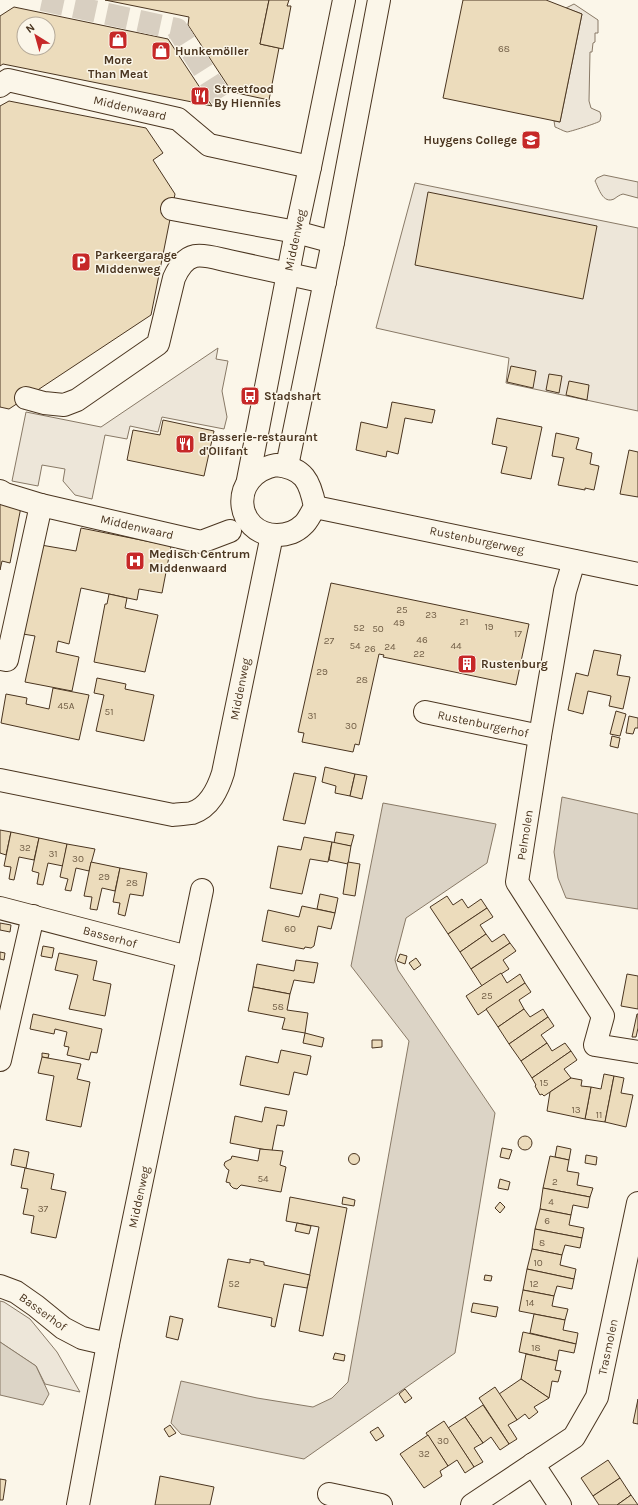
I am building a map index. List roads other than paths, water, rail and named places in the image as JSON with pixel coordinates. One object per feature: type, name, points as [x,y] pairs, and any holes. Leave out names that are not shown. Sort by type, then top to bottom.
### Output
[{"type":"street","name":"Middenweg","points":[[248,480],[296,232],[344,0]]},
{"type":"street","points":[[287,466],[333,242],[379,0]]},
{"type":"street","name":"Middenwaard","points":[[0,86],[8,80],[178,119],[210,145],[310,167]]},
{"type":"street","points":[[172,209],[296,232],[333,242]]},
{"type":"street","points":[[26,398],[44,403],[64,405],[77,400],[158,344],[174,278],[178,270],[187,259],[195,256],[206,257],[325,282]]},
{"type":"street","points":[[276,464],[287,466],[296,470],[310,485],[315,507],[303,525],[294,532],[283,535],[272,535],[261,531],[251,524],[245,514],[242,503],[243,491],[248,480],[256,472],[265,467],[276,464]]},
{"type":"street","name":"Middenwaard","points":[[0,491],[41,506],[201,542],[230,531]]},
{"type":"street","points":[[0,659],[7,660],[41,506]]},
{"type":"street","name":"Rustenburgerweg","points":[[315,507],[638,574]]},
{"type":"street","name":"Middenweg","points":[[0,780],[173,815],[192,813],[210,801],[220,783],[272,535]]},
{"type":"street","name":"Pelmolen","points":[[574,561],[565,591],[517,882],[603,1016],[595,1045],[638,1052]]},
{"type":"street","name":"Rustenburgerhof","points":[[425,712],[540,736]]},
{"type":"street","name":"Middenweg","points":[[78,1505],[108,1344],[202,890]]},
{"type":"street","name":"Basserhof","points":[[0,908],[188,957]]},
{"type":"street","points":[[0,1060],[33,916]]},
{"type":"street","name":"Trasmolen","points":[[472,1505],[574,1438],[597,1397],[638,1203]]},
{"type":"street","name":"Basserhof","points":[[0,1286],[16,1292],[63,1328],[82,1338],[108,1344]]},
{"type":"street","points":[[533,1464],[560,1505]]},
{"type":"street","points":[[329,1494],[381,1505]]},
{"type":"tunnel","points":[[42,0],[177,29],[222,99]]},
{"type":"place","name":"More Than Meat","points":[[118,40]]},
{"type":"place","name":"Hunkemöller","points":[[161,51]]},
{"type":"place","name":"Streetfood By Hiennies","points":[[200,96]]},
{"type":"place","name":"Huygens College","points":[[531,140]]},
{"type":"place","name":"Parkeergarage Middenweg","points":[[81,262]]},
{"type":"place","name":"Stadshart","points":[[250,396]]},
{"type":"place","name":"Brasserie-restaurant d'Olifant","points":[[185,444]]},
{"type":"place","name":"Medisch Centrum Middenwaard","points":[[135,561]]},
{"type":"place","name":"Rustenburg","points":[[467,664]]}]
